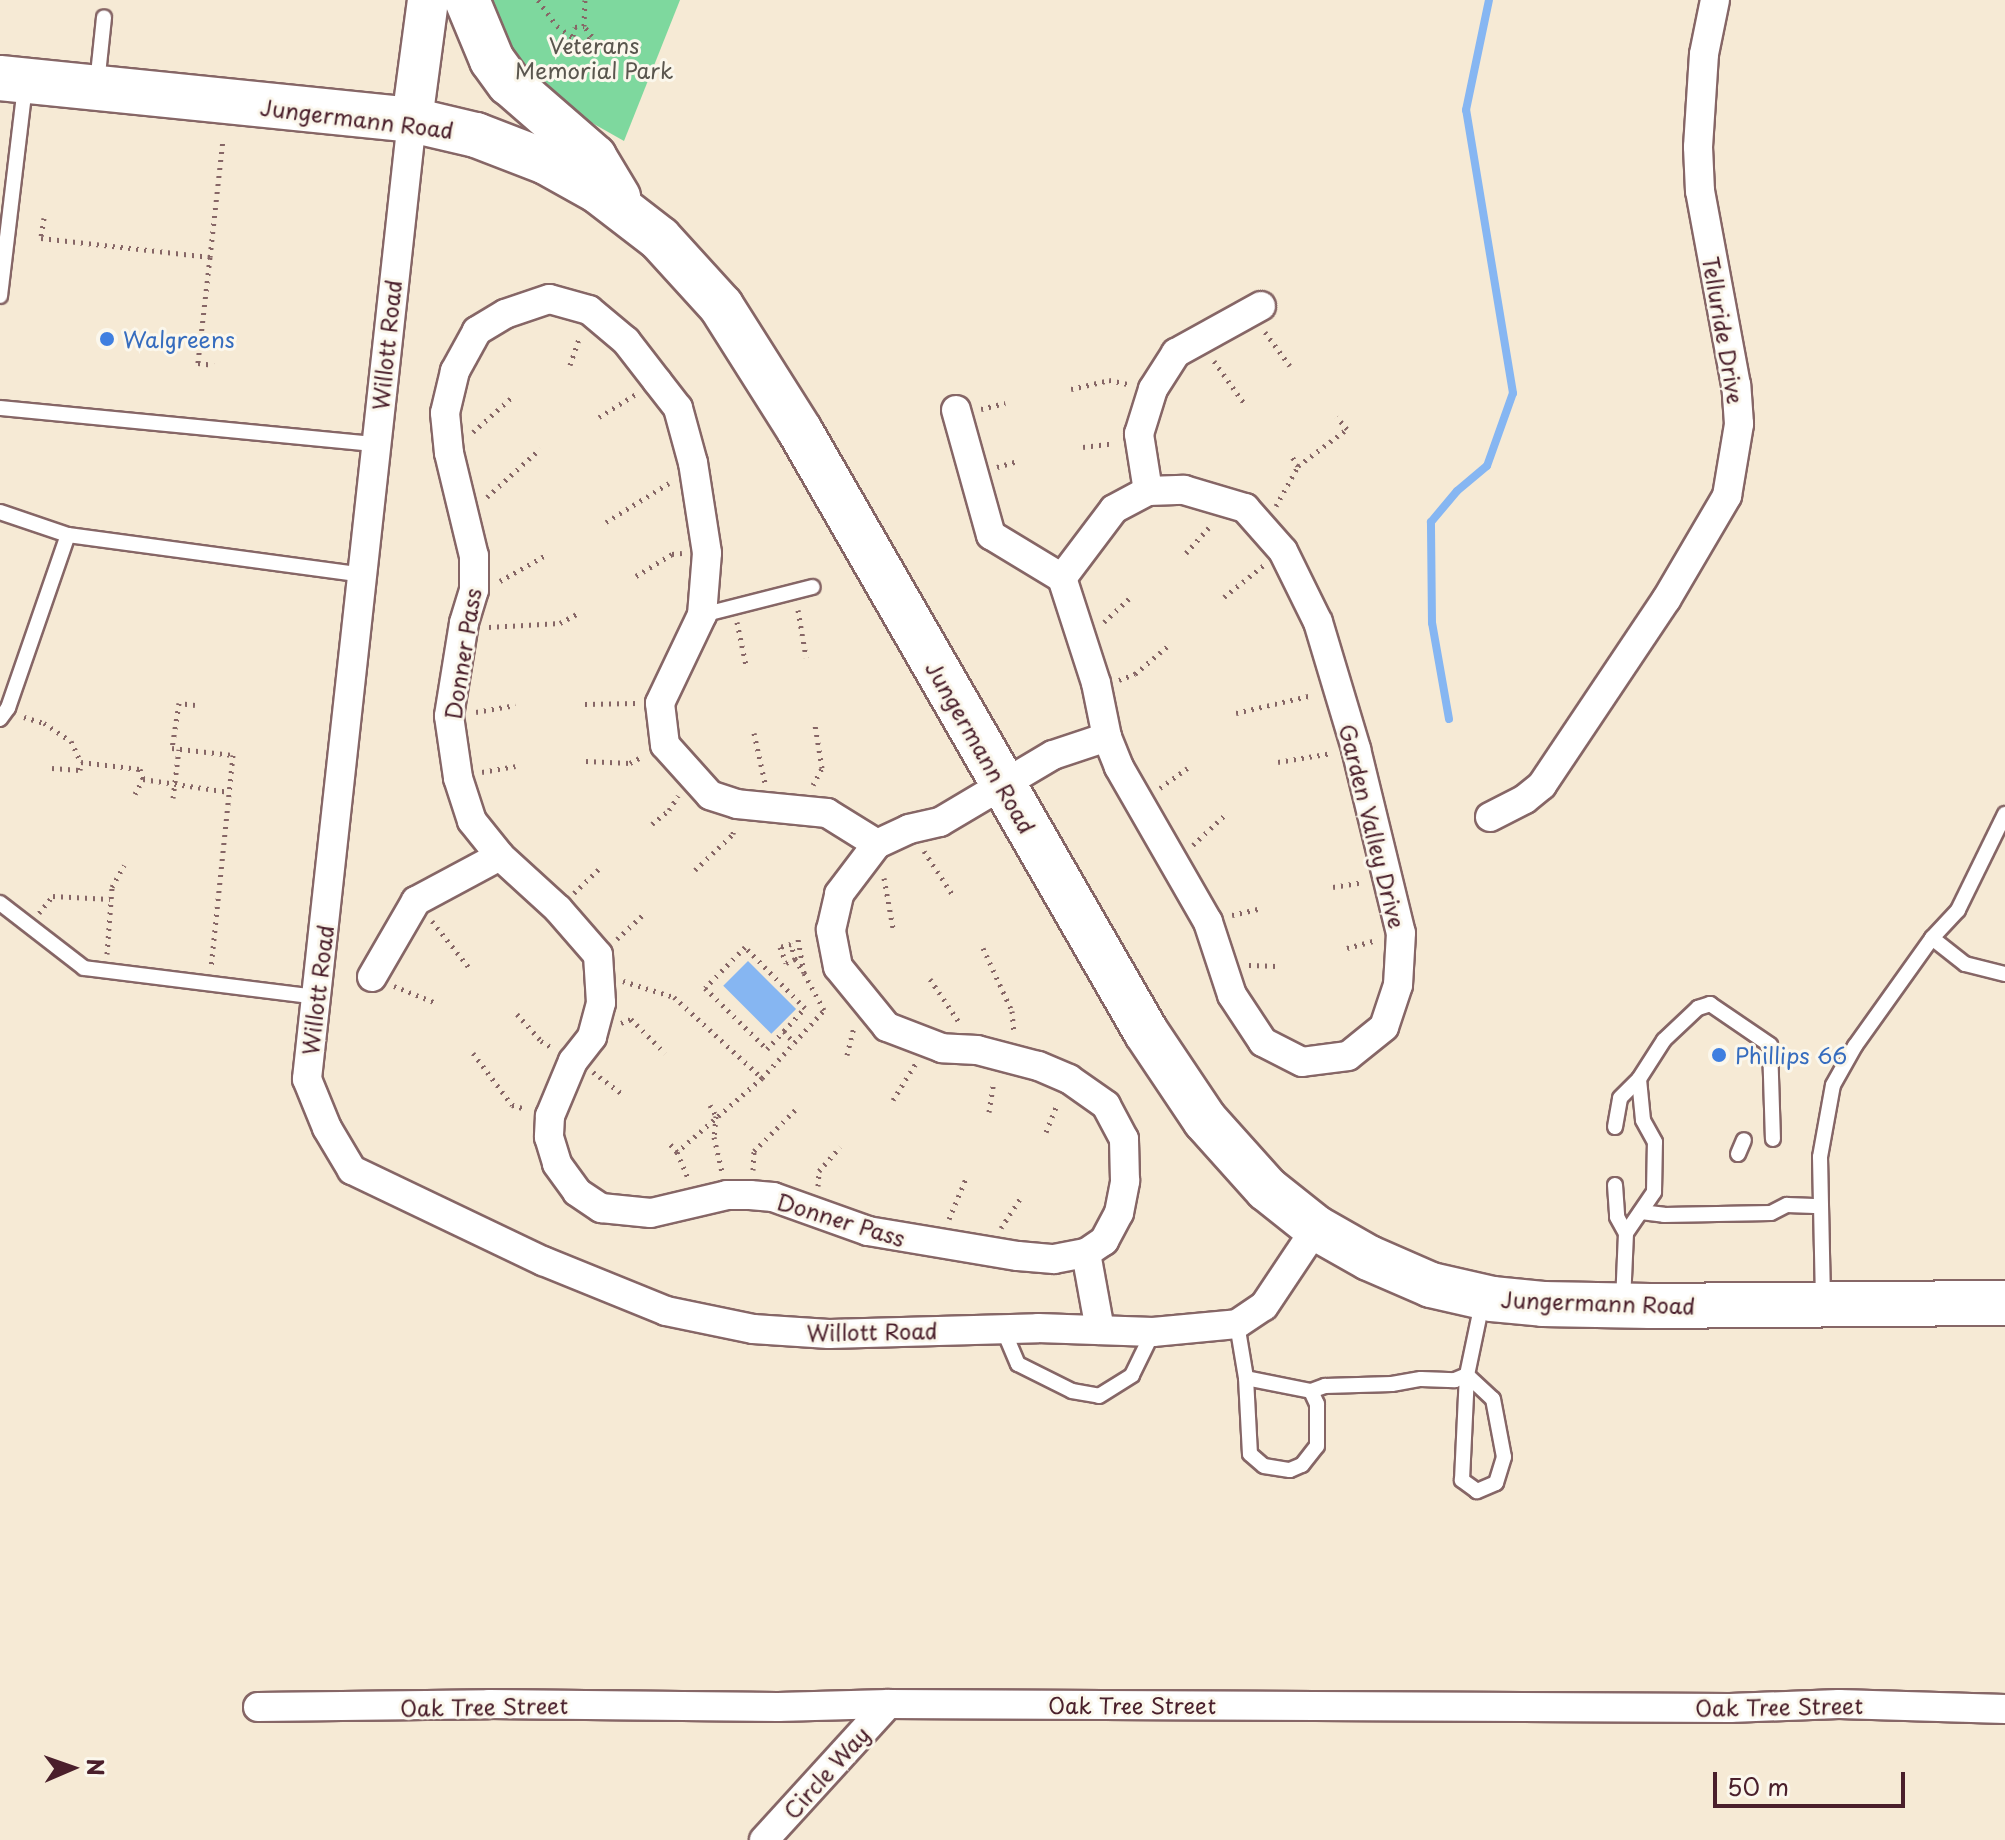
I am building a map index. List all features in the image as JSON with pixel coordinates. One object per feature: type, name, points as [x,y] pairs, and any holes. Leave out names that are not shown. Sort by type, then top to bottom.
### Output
[{"type":"main road","name":"Willott Road","points":[[412,120],[428,0]]},
{"type":"main road","points":[[467,0],[492,60],[530,103],[594,157],[630,216]]},
{"type":"main road","name":"Jungermann Road","points":[[13,80],[412,120],[476,135],[546,162],[598,191],[660,239],[721,306],[800,431],[1146,1032],[1205,1120],[1267,1189],[1316,1228],[1369,1258],[1431,1285],[1483,1297],[1543,1304],[2005,1303]]},
{"type":"street","name":"Telluride Drive","points":[[1490,817],[1525,799],[1542,785],[1666,600],[1727,496],[1739,424],[1736,385],[1703,206],[1698,147],[1704,54],[1715,0]]},
{"type":"street","name":"Willott Road","points":[[412,120],[374,444],[307,1079],[327,1128],[352,1170],[543,1261],[666,1311],[753,1329],[829,1334],[1003,1329],[1153,1332],[1237,1324]]},
{"type":"street","name":"Donner Pass","points":[[660,703],[702,615],[707,553],[693,463],[678,408],[626,341],[589,310],[549,299],[505,314],[477,331],[455,371],[445,413],[449,453],[467,515],[474,556],[474,590],[464,623],[449,716],[458,778],[472,821],[500,856],[558,909],[600,966],[601,1003],[592,1037],[573,1061],[550,1116],[549,1137],[557,1164],[577,1192],[601,1208],[651,1213],[739,1195],[773,1197],[868,1231],[938,1245],[1054,1259],[1086,1253]]},
{"type":"street","points":[[1148,491],[1139,434],[1153,389],[1176,353],[1256,309]]},
{"type":"street","points":[[956,410],[991,535],[1062,578]]},
{"type":"street","name":"Garden Valley Drive","points":[[1184,490],[1232,501],[1245,508],[1283,551],[1318,622],[1356,749],[1401,933],[1398,985],[1384,1027],[1348,1056],[1302,1062],[1263,1042],[1232,995],[1208,922],[1176,862],[1139,803],[1107,737],[1097,688],[1062,578],[1114,509],[1148,491],[1184,490]]},
{"type":"street","points":[[660,703],[665,745],[710,795],[737,804],[827,813],[877,844]]},
{"type":"street","points":[[1100,1330],[1086,1253],[1104,1241],[1119,1213],[1125,1181],[1124,1139],[1106,1105],[1069,1079],[1016,1060],[977,1050],[942,1048],[887,1027],[838,967],[831,930],[839,894],[877,844],[909,829],[940,822],[1001,783],[1053,755],[1107,737]]},
{"type":"street","points":[[372,977],[416,901],[500,856]]},
{"type":"street","points":[[1237,1324],[1264,1306],[1316,1228]]},
{"type":"street","name":"Oak Tree Street","points":[[258,1707],[505,1704],[778,1707],[888,1704],[1730,1708],[1839,1704],[2005,1709]]},
{"type":"street","name":"Circle Way","points":[[764,1840],[888,1704]]},
{"type":"lane","points":[[97,88],[104,17]]},
{"type":"lane","points":[[0,296],[13,80]]},
{"type":"lane","points":[[0,408],[374,444]]},
{"type":"lane","points":[[0,512],[68,535],[362,575]]},
{"type":"lane","points":[[3,716],[68,535]]},
{"type":"lane","points":[[702,615],[813,587]]},
{"type":"lane","points":[[1823,1304],[1820,1157],[1833,1085],[1855,1046],[1932,938],[1958,910],[2005,814]]},
{"type":"lane","points":[[0,903],[84,968],[317,997]]},
{"type":"lane","points":[[1932,938],[1965,964],[2005,974]]},
{"type":"lane","points":[[1615,1127],[1620,1098],[1639,1079],[1664,1040],[1698,1008],[1710,1004],[1770,1045],[1773,1139]]},
{"type":"lane","points":[[1626,1233],[1654,1192],[1655,1142],[1643,1120],[1639,1079]]},
{"type":"lane","points":[[1615,1185],[1617,1217],[1626,1233],[1623,1305]]},
{"type":"lane","points":[[1641,1212],[1709,1209],[1771,1213],[1787,1205],[1821,1206]]},
{"type":"lane","points":[[1467,1375],[1493,1399],[1504,1457],[1496,1483],[1477,1491],[1462,1480],[1467,1375],[1483,1297]]},
{"type":"lane","points":[[1237,1324],[1246,1378],[1250,1454],[1264,1466],[1290,1470],[1302,1465],[1317,1446],[1317,1404],[1311,1391]]},
{"type":"lane","points":[[1003,1329],[1018,1364],[1072,1391],[1099,1396],[1132,1375],[1153,1332]]},
{"type":"lane","points":[[1246,1378],[1311,1391],[1325,1386],[1392,1384],[1421,1379],[1455,1380],[1467,1375]]},
{"type":"path","points":[[538,0],[557,26],[583,45],[592,36],[584,26],[585,0]]},
{"type":"path","points":[[573,36],[575,27],[584,26]]},
{"type":"path","points":[[214,365],[198,363],[223,139]]},
{"type":"path","points":[[44,218],[41,238],[210,257]]},
{"type":"path","points":[[1256,309],[1290,366]]},
{"type":"path","points":[[1199,340],[1244,403]]},
{"type":"path","points":[[1071,389],[1109,380],[1153,389]]},
{"type":"path","points":[[599,417],[657,381]]},
{"type":"path","points":[[449,453],[511,398]]},
{"type":"path","points":[[1283,497],[1298,466],[1347,429],[1337,417]]},
{"type":"path","points":[[467,515],[540,449]]},
{"type":"path","points":[[1291,455],[1298,466]]},
{"type":"path","points":[[606,522],[662,489],[693,463]]},
{"type":"path","points":[[1224,597],[1283,551]]},
{"type":"path","points":[[636,576],[672,554],[707,553]]},
{"type":"path","points":[[474,590],[511,578],[544,556]]},
{"type":"path","points":[[795,592],[806,657]]},
{"type":"path","points":[[734,607],[746,665]]},
{"type":"path","points":[[464,623],[514,627],[560,623],[577,614]]},
{"type":"path","points":[[1097,688],[1135,674],[1170,644]]},
{"type":"path","points":[[1236,713],[1338,690]]},
{"type":"path","points":[[195,705],[179,703],[172,748],[233,755],[210,984]]},
{"type":"path","points":[[585,704],[660,703]]},
{"type":"path","points":[[449,716],[515,705]]},
{"type":"path","points":[[3,716],[44,723],[71,741],[81,762],[80,770],[52,768]]},
{"type":"path","points":[[801,811],[822,768],[815,725]]},
{"type":"path","points":[[754,733],[770,805]]},
{"type":"path","points":[[586,761],[630,763],[665,745]]},
{"type":"path","points":[[173,798],[179,749]]},
{"type":"path","points":[[1278,762],[1356,749]]},
{"type":"path","points":[[81,762],[140,769],[143,779],[135,794]]},
{"type":"path","points":[[1139,803],[1188,768]]},
{"type":"path","points":[[652,824],[669,810],[690,776]]},
{"type":"path","points":[[143,779],[229,792]]},
{"type":"path","points":[[695,870],[733,834],[737,804]]},
{"type":"path","points":[[1176,862],[1227,813]]},
{"type":"path","points":[[909,829],[952,894]]},
{"type":"path","points":[[877,844],[893,928]]},
{"type":"path","points":[[106,971],[112,887],[124,865]]},
{"type":"path","points":[[29,926],[53,896],[110,899]]},
{"type":"path","points":[[416,901],[471,970]]},
{"type":"path","points":[[643,915],[600,966],[674,997],[762,1078]]},
{"type":"path","points":[[798,939],[804,973]]},
{"type":"path","points":[[745,947],[805,1008],[784,1031],[767,1049],[705,988],[745,947]]},
{"type":"path","points":[[983,948],[1012,1011],[1016,1060]]},
{"type":"path","points":[[670,1144],[677,1152],[762,1078],[824,1010],[795,959]]},
{"type":"path","points":[[372,977],[434,1002]]},
{"type":"path","points":[[930,979],[977,1050]]},
{"type":"path","points":[[517,1014],[541,1041],[608,1080],[623,1095]]},
{"type":"path","points":[[592,1037],[631,1019],[665,1053]]},
{"type":"path","points":[[784,1031],[794,1043]]},
{"type":"path","points":[[893,1100],[914,1069],[923,1042]]},
{"type":"path","points":[[473,1053],[512,1105],[550,1116]]},
{"type":"path","points":[[710,1105],[716,1116],[714,1137],[739,1195]]},
{"type":"path","points":[[739,1195],[754,1151],[798,1107]]},
{"type":"path","points":[[815,1213],[819,1171],[840,1147]]},
{"type":"path","points":[[938,1245],[967,1176]]},
{"type":"path","points":[[987,1250],[1022,1196]]},
{"type":"green space","name":"Veterans Memorial Park","points":[[488,0],[680,0],[624,141],[578,115],[532,77],[511,52]]},
{"type":"water","points":[[748,961],[796,1009],[771,1034],[723,986]]},
{"type":"waterway","points":[[1449,719],[1432,623],[1431,522],[1457,491],[1487,466],[1513,393],[1466,110],[1489,0]]},
{"type":"place","name":"Walgreens","points":[[107,339]]},
{"type":"place","name":"Phillips 66","points":[[1719,1055]]}]
